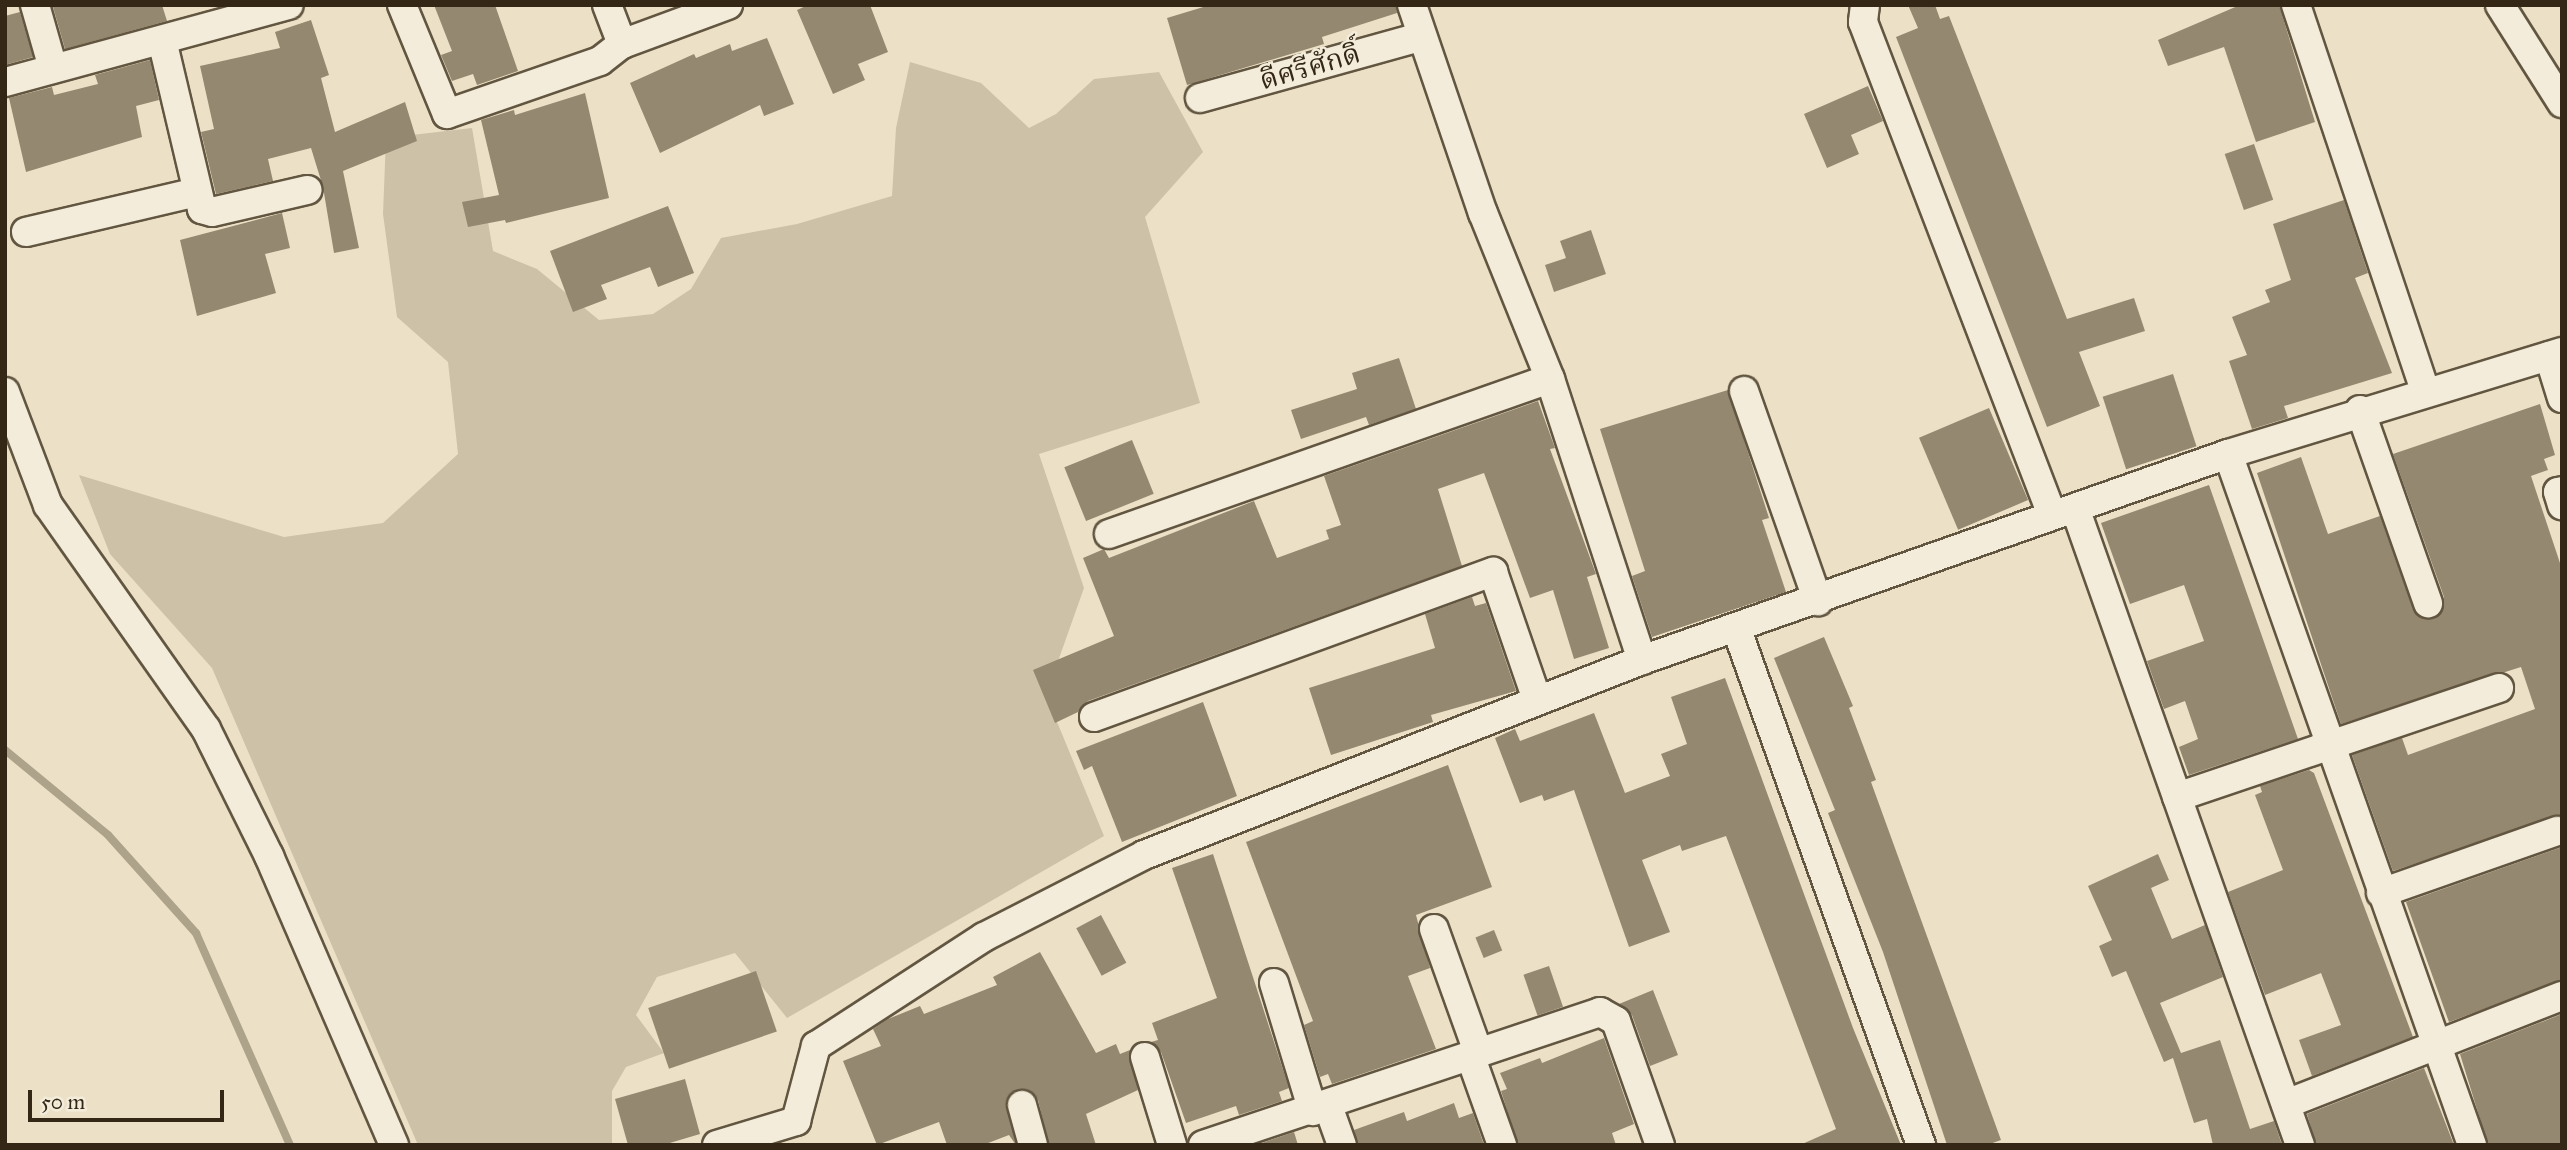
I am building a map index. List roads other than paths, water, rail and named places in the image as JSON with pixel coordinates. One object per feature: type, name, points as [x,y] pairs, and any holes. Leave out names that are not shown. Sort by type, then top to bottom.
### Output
[{"type":"street","points":[[35,5],[53,68]]},
{"type":"street","points":[[5,82],[289,5]]},
{"type":"street","points":[[402,5],[447,114],[600,61],[622,44],[728,5]]},
{"type":"street","points":[[607,5],[622,44]]},
{"type":"street","points":[[1412,5],[1420,37],[1550,379],[1642,660]]},
{"type":"street","points":[[1865,5],[1863,22],[2177,797],[2300,1145]]},
{"type":"street","points":[[2296,5],[2425,390]]},
{"type":"street","points":[[2500,5],[2562,103]]},
{"type":"street","name":"ดีศรีศักดิ์","points":[[1200,98],[1420,37]]},
{"type":"street","points":[[162,40],[202,209],[212,212],[307,190]]},
{"type":"street","points":[[26,232],[196,192]]},
{"type":"street","points":[[718,1145],[796,1121],[816,1046],[984,937],[1090,880],[1195,833],[1642,660],[1737,630],[2063,512],[2360,410],[2555,354],[2562,398]]},
{"type":"street","points":[[1109,534],[1550,379]]},
{"type":"street","points":[[1744,391],[1818,601]]},
{"type":"street","points":[[5,392],[48,505],[206,729],[269,856],[394,1145]]},
{"type":"street","points":[[2360,410],[2428,603]]},
{"type":"street","points":[[2228,454],[2472,1145]]},
{"type":"street","points":[[2562,491],[2558,492],[2562,505]]},
{"type":"street","points":[[1094,717],[1493,572],[1537,700]]},
{"type":"street","points":[[1737,630],[1920,1145]]},
{"type":"street","points":[[2177,797],[2499,688]]},
{"type":"street","points":[[2381,893],[2557,831]]},
{"type":"street","points":[[1434,929],[1503,1145]]},
{"type":"street","points":[[1275,984],[1320,1108],[1342,1145]]},
{"type":"street","points":[[2286,1104],[2562,996]]},
{"type":"street","points":[[1203,1145],[1594,1014],[1609,1014],[1660,1145]]},
{"type":"street","points":[[1144,1057],[1172,1145]]},
{"type":"street","points":[[1021,1105],[1033,1145]]},
{"type":"waterway","points":[[5,750],[108,835],[196,933],[290,1145]]}]
